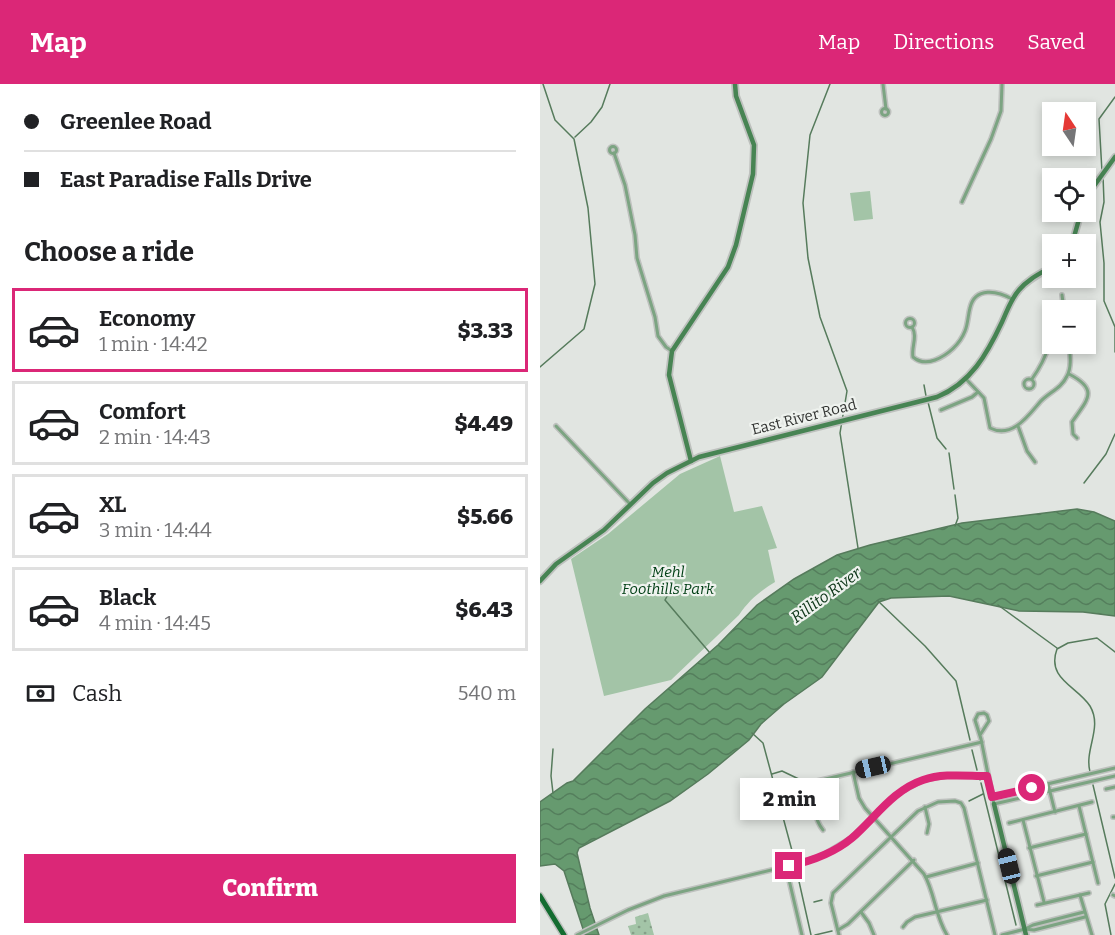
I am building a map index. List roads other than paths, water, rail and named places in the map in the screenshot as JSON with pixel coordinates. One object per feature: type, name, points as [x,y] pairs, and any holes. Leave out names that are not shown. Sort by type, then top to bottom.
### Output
[{"type":"main road","points":[[541,900],[564,935]]},
{"type":"street","points":[[691,460],[669,375],[672,351],[728,267],[736,245],[753,174],[754,145],[736,96],[735,84]]},
{"type":"street","points":[[883,84],[886,108]]},
{"type":"street","points":[[962,202],[991,139],[1000,111],[1002,84]]},
{"type":"street","points":[[614,153],[625,185],[636,238],[637,258],[655,315],[658,336],[672,351]]},
{"type":"street","points":[[1096,183],[1115,157]]},
{"type":"street","name":"East River Road","points":[[540,581],[556,564],[604,530],[658,479],[691,460],[724,449],[937,397],[953,389],[966,380],[987,353],[1012,299],[1026,282],[1042,273]]},
{"type":"street","points":[[912,327],[915,335],[913,357],[924,362],[935,360],[957,345],[966,331],[970,304],[978,295],[995,292],[1012,299]]},
{"type":"street","points":[[1062,296],[1063,300]]},
{"type":"street","points":[[1032,380],[1046,354]]},
{"type":"street","points":[[966,380],[987,406],[990,428],[1003,431],[1017,426],[1033,413],[1041,401],[1063,384],[1069,374],[1069,354]]},
{"type":"street","points":[[1069,374],[1082,381],[1087,387],[1089,396],[1086,405],[1072,422],[1073,434],[1077,438]]},
{"type":"street","points":[[941,410],[972,397],[978,392]]},
{"type":"street","points":[[556,426],[630,504]]},
{"type":"street","points":[[1017,426],[1027,451],[1035,462]]},
{"type":"street","points":[[980,735],[989,721],[987,715],[982,713],[975,718],[1025,932]]},
{"type":"street","points":[[824,830],[817,820],[810,791],[811,784],[818,780],[982,742]]},
{"type":"street","points":[[992,797],[1115,768]]},
{"type":"street","points":[[853,772],[861,801],[873,818],[914,860],[926,877],[936,912],[947,935]]},
{"type":"street","points":[[578,935],[628,910],[674,893],[811,860],[833,850],[851,838],[902,791],[923,780],[945,776],[987,776]]},
{"type":"street","points":[[994,804],[1115,776]]},
{"type":"street","points":[[1048,784],[1055,812]]},
{"type":"street","points":[[1106,789],[1115,787]]},
{"type":"street","points":[[839,935],[831,896],[912,815],[925,807],[942,802],[961,803],[964,808],[995,935]]},
{"type":"street","points":[[1010,823],[1092,802]]},
{"type":"street","points":[[1079,806],[1098,883]]},
{"type":"street","points":[[925,807],[929,824],[927,833]]},
{"type":"street","points":[[1023,820],[1044,902]]},
{"type":"street","points":[[1029,848],[1086,834]]},
{"type":"street","points":[[838,930],[848,924],[914,860]]},
{"type":"street","points":[[1036,876],[1093,862]]},
{"type":"street","points":[[926,877],[978,863]]},
{"type":"street","points":[[786,867],[802,935]]},
{"type":"street","points":[[1037,905],[1089,893]]},
{"type":"street","points":[[1080,895],[1090,935]]},
{"type":"street","points":[[903,927],[912,918],[987,900]]},
{"type":"street","points":[[861,912],[874,935]]},
{"type":"street","points":[[1002,935],[1025,932],[1033,925],[1085,914]]},
{"type":"water","name":"Rillito River","points":[[1077,509],[1094,512],[1115,521],[1115,616],[1083,612],[1019,611],[949,596],[891,598],[879,602],[822,677],[784,704],[761,724],[749,740],[708,774],[670,801],[579,848],[577,853],[599,935],[585,935],[564,871],[555,864],[540,866],[540,802],[573,781],[645,709],[718,645],[757,605],[794,579],[837,555],[870,545],[962,523]]},
{"type":"waterway","points":[[540,367],[584,329],[595,284],[588,208],[574,139],[555,120],[543,84]]},
{"type":"waterway","points":[[575,137],[591,122],[602,107],[610,84]]},
{"type":"waterway","points":[[830,84],[810,135],[803,203],[808,258],[820,317],[847,391],[840,433],[858,548]]},
{"type":"waterway","points":[[1102,172],[1099,119],[1115,97]]},
{"type":"waterway","points":[[1103,176],[1104,202],[1100,222],[1104,263],[1104,301],[1115,327],[1115,352]]},
{"type":"waterway","points":[[924,385],[926,396]]},
{"type":"waterway","points":[[928,402],[937,438],[946,449]]},
{"type":"waterway","points":[[1084,483],[1106,454],[1115,434]]},
{"type":"waterway","points":[[949,453],[954,489]]},
{"type":"waterway","points":[[955,495],[958,518],[955,526]]},
{"type":"waterway","points":[[671,589],[665,600],[710,653]]},
{"type":"waterway","points":[[878,601],[925,646],[956,681],[970,740]]},
{"type":"waterway","points":[[998,605],[1057,648]]},
{"type":"waterway","points":[[1090,772],[1089,755],[1095,722],[1093,714],[1084,699],[1059,675],[1055,659],[1057,649],[1068,643],[1097,638],[1115,652]]},
{"type":"waterway","points":[[752,733],[763,743],[794,858]]},
{"type":"waterway","points":[[553,749],[551,776],[553,793]]},
{"type":"waterway","points":[[972,750],[977,770]]},
{"type":"waterway","points":[[772,774],[782,771],[803,781]]},
{"type":"waterway","points":[[981,783],[1016,925]]},
{"type":"waterway","points":[[1093,785],[1115,878]]},
{"type":"waterway","points":[[969,801],[983,794]]},
{"type":"waterway","points":[[796,868],[811,935]]},
{"type":"waterway","points":[[1111,935],[1105,904],[1115,884]]},
{"type":"waterway","points":[[814,902],[822,900]]},
{"type":"waterway","points":[[815,935],[832,931]]},
{"type":"park label","name":"Mehl Foothills Park","points":[[668,580]]}]
